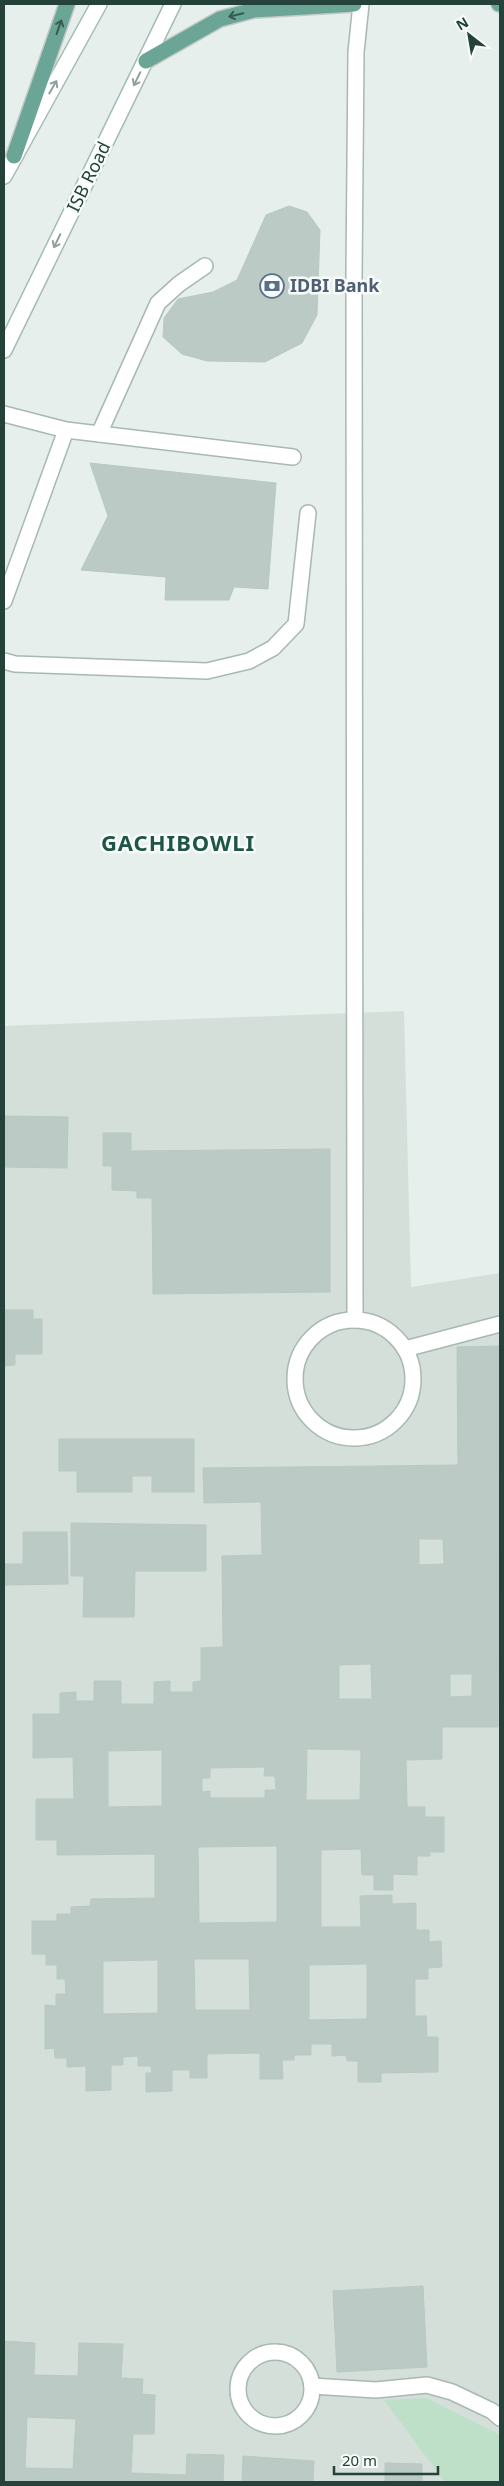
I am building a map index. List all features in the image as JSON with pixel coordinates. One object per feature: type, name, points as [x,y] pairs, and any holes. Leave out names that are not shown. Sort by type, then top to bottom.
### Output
[{"type":"main road","points":[[14,156],[67,4]]},
{"type":"main road","points":[[4,176],[99,4]]},
{"type":"main road","name":"ISB Road","points":[[4,350],[173,4]]},
{"type":"main road","points":[[146,61],[220,19],[254,10],[354,4]]},
{"type":"main road","points":[[355,1320],[354,275],[356,52],[361,4]]},
{"type":"main road","points":[[99,434],[158,303],[179,284],[205,266]]},
{"type":"main road","points":[[4,414],[66,430],[293,457]]},
{"type":"main road","points":[[4,601],[66,430]]},
{"type":"main road","points":[[4,662],[15,664],[207,671],[249,662],[273,648],[296,624],[308,513]]},
{"type":"main road","points":[[355,1320],[370,1322],[396,1336],[405,1349],[413,1372],[411,1396],[400,1416],[381,1432],[358,1438],[334,1436],[314,1423],[300,1404],[294,1381],[298,1358],[311,1337],[331,1324],[355,1320]]},
{"type":"main road","points":[[405,1349],[500,1324]]},
{"type":"main road","points":[[280,2352],[296,2358],[308,2370],[312,2386],[310,2402],[300,2416],[286,2424],[269,2425],[253,2420],[242,2408],[238,2392],[240,2375],[249,2361],[264,2353],[280,2352]]},
{"type":"main road","points":[[312,2386],[376,2390],[427,2385],[452,2392],[492,2411],[500,2418]]},
{"type":"shaded area","points":[[404,1011],[411,1287],[500,1273],[500,2482],[4,2482],[4,1026]]},
{"type":"green space","points":[[426,2398],[495,2432],[500,2437],[500,2482],[445,2482],[384,2400]]},
{"type":"building","name":"IDBI Bank","points":[[289,206],[307,212],[320,230],[317,315],[302,343],[265,362],[207,361],[182,354],[163,337],[164,318],[178,299],[213,292],[237,280],[266,215]]},
{"type":"building","points":[[90,463],[276,483],[268,589],[234,587],[229,600],[165,600],[166,577],[81,570],[108,516]]},
{"type":"building","points":[[4,1116],[68,1117],[67,1168],[4,1167]]},
{"type":"building","points":[[103,1133],[131,1133],[131,1151],[330,1149],[330,1292],[153,1294],[152,1198],[137,1198],[137,1191],[112,1190],[112,1166],[103,1166]]},
{"type":"building","points":[[4,1310],[33,1310],[33,1319],[42,1319],[42,1354],[15,1354],[15,1365],[4,1366]]},
{"type":"building","points":[[500,1346],[498,1727],[442,1727],[442,1759],[406,1760],[407,1807],[425,1807],[425,1817],[444,1817],[444,1852],[430,1852],[430,1856],[417,1856],[417,1875],[393,1874],[393,1890],[374,1890],[374,1875],[362,1875],[361,1849],[321,1850],[321,1927],[361,1927],[360,1896],[392,1895],[392,1904],[416,1903],[416,1930],[429,1930],[429,1942],[441,1941],[442,1967],[428,1968],[428,1979],[415,1979],[415,2016],[426,2016],[427,2037],[438,2037],[438,2072],[381,2073],[381,2082],[358,2082],[358,2061],[347,2061],[346,2055],[332,2056],[332,2044],[311,2044],[311,2055],[294,2055],[294,2060],[282,2060],[283,2079],[260,2079],[260,2053],[207,2054],[207,2078],[190,2078],[190,2070],[172,2070],[172,2091],[146,2092],[146,2073],[152,2073],[151,2066],[138,2066],[138,2056],[123,2057],[123,2065],[111,2065],[111,2090],[86,2091],[86,2066],[67,2067],[67,2058],[55,2058],[54,2048],[45,2049],[45,2005],[56,2006],[56,1994],[66,1994],[65,1979],[57,1979],[57,1965],[46,1965],[46,1954],[32,1954],[32,1921],[57,1921],[57,1914],[71,1914],[71,1907],[90,1906],[91,1899],[155,1898],[155,1854],[57,1855],[57,1840],[36,1840],[36,1799],[74,1799],[73,1757],[33,1758],[33,1714],[60,1714],[60,1693],[76,1692],[76,1701],[94,1701],[94,1681],[121,1681],[121,1704],[154,1704],[154,1682],[170,1681],[170,1692],[193,1692],[193,1682],[201,1681],[201,1648],[223,1647],[222,1556],[262,1555],[261,1502],[204,1503],[203,1468],[458,1465],[457,1347]],"holes":[[[419,1539],[443,1539],[444,1564],[419,1565]],[[371,1664],[372,1699],[339,1699],[339,1665]],[[450,1674],[472,1674],[472,1696],[450,1697]],[[307,1749],[361,1750],[360,1800],[306,1800]],[[162,1750],[162,1806],[108,1807],[108,1751]],[[265,1767],[264,1776],[275,1776],[276,1790],[265,1790],[265,1798],[210,1798],[210,1791],[202,1792],[202,1778],[210,1778],[210,1768]],[[277,1846],[277,1922],[199,1923],[198,1847]],[[194,1959],[249,1959],[250,2010],[195,2010]],[[158,1960],[158,2013],[103,2014],[103,1961]],[[367,1964],[367,2019],[309,2020],[309,1965]]]},
{"type":"building","points":[[59,1439],[194,1439],[194,1492],[152,1492],[152,1476],[132,1476],[132,1492],[77,1492],[77,1471],[59,1471]]},
{"type":"building","points":[[71,1523],[206,1525],[206,1571],[135,1571],[134,1617],[83,1617],[84,1576],[71,1576]]},
{"type":"building","points":[[23,1532],[67,1532],[68,1584],[4,1585],[4,1564],[23,1564]]},
{"type":"building","points":[[423,2286],[427,2367],[337,2372],[333,2291]]},
{"type":"building","points":[[4,2341],[35,2343],[34,2375],[78,2376],[79,2343],[123,2344],[121,2378],[143,2379],[142,2394],[155,2395],[154,2434],[133,2434],[131,2473],[186,2475],[187,2454],[224,2455],[223,2482],[4,2482]],"holes":[[[27,2417],[76,2419],[73,2469],[25,2468]]]},
{"type":"building","points":[[243,2456],[314,2461],[313,2482],[242,2482]]},
{"type":"building","points":[[385,2463],[422,2464],[422,2482],[385,2482]]},
{"type":"place","name":"IDBI Bank","points":[[272,286]]},
{"type":"district","name":"GACHIBOWLI","points":[[178,843]]}]
